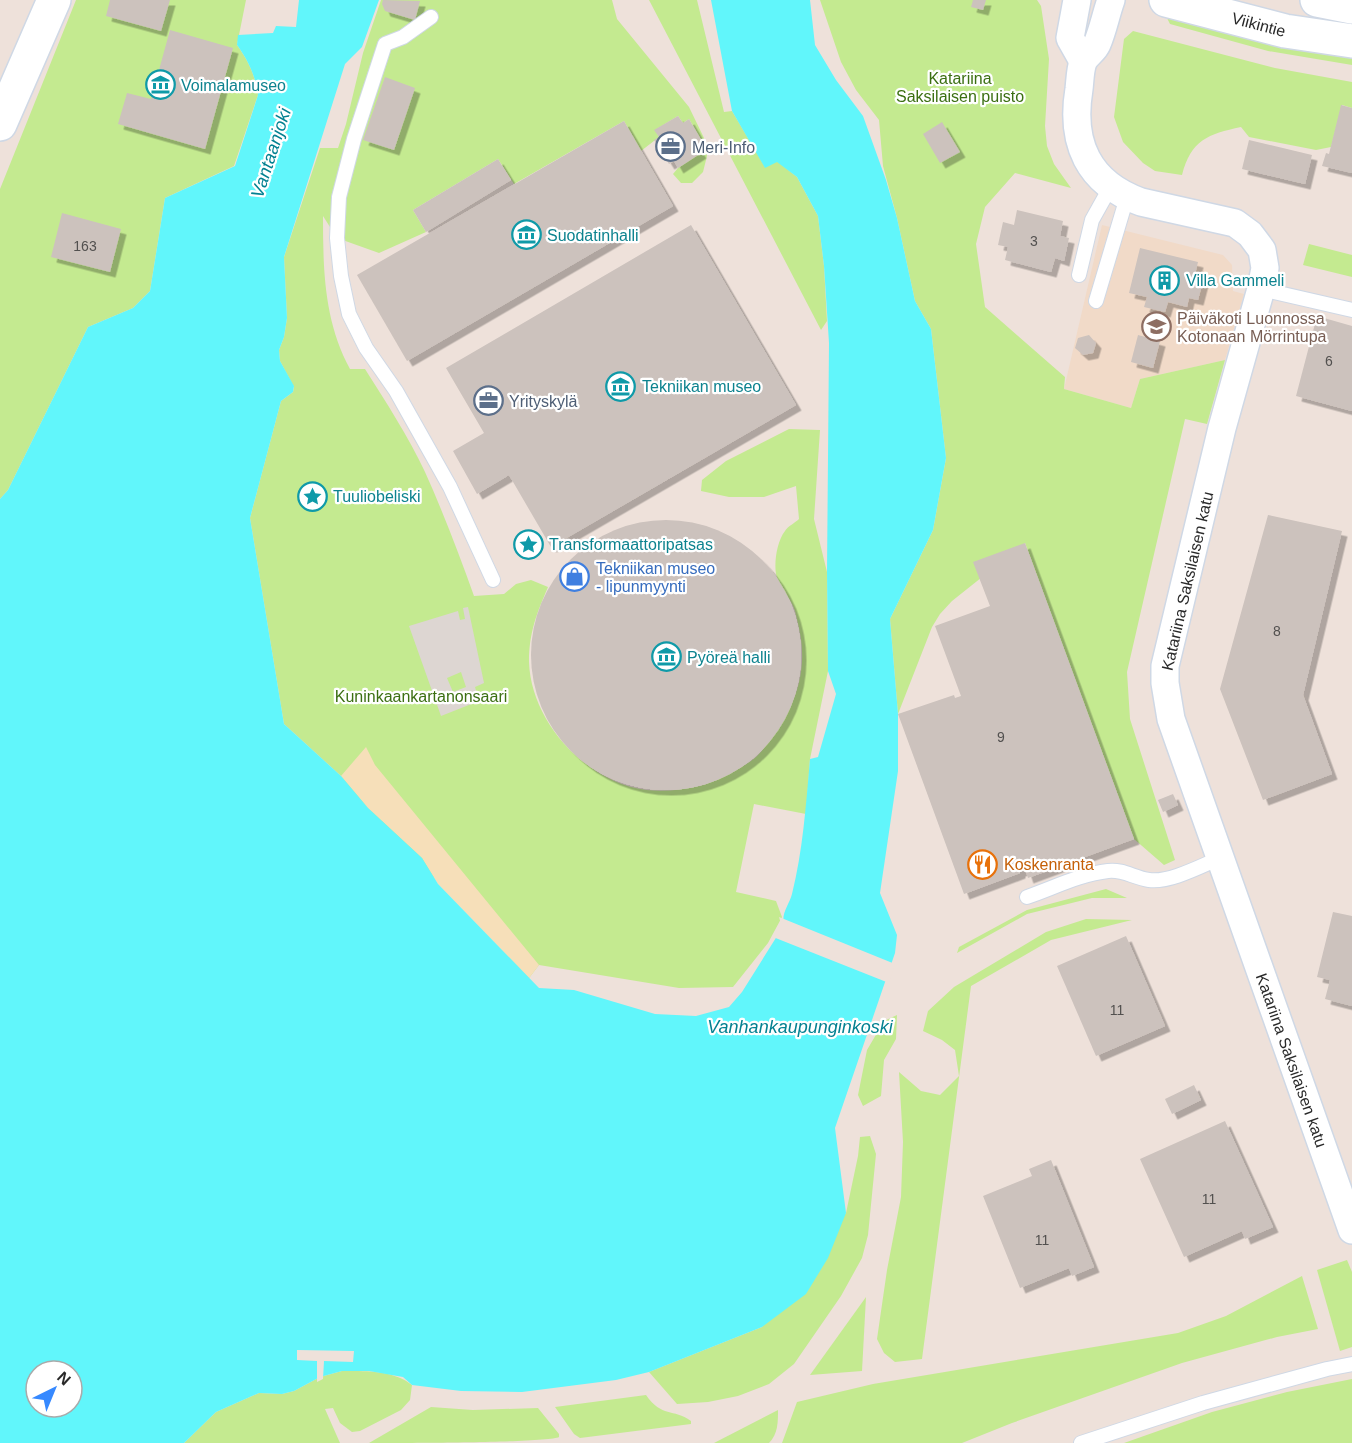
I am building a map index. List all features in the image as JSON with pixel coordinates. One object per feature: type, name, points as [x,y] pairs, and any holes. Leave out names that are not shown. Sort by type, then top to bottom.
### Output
[{"type":"main road","points":[[0,124],[54,0]]},
{"type":"main road","name":"Viikintie","points":[[1166,0],[1285,31],[1352,41]]},
{"type":"main road","points":[[1317,0],[1352,7]]},
{"type":"street","points":[[1077,0],[1070,38],[1083,61]]},
{"type":"street","points":[[1111,0],[1096,46],[1083,61],[1076,105],[1080,145],[1091,166],[1119,192]]},
{"type":"street","name":"Katariina Saksilaisen katu","points":[[1119,192],[1141,202],[1235,223],[1250,234],[1262,250],[1265,268],[1261,289],[1222,428],[1165,666],[1165,683],[1171,719],[1352,1230]]},
{"type":"lane","points":[[431,17],[403,37],[385,45],[354,139],[339,197],[337,238],[340,276],[349,314],[366,348],[396,391],[450,487],[493,580]]},
{"type":"lane","points":[[1079,275],[1092,220],[1119,192]]},
{"type":"lane","points":[[1096,301],[1119,192]]},
{"type":"lane","points":[[1261,289],[1352,310]]},
{"type":"lane","points":[[1027,897],[1110,871],[1123,871],[1148,880],[1169,878],[1220,858]]},
{"type":"lane","points":[[1082,1443],[1203,1402],[1317,1371],[1352,1364]]},
{"type":"shaded area","name":"Päiväkoti Luonnossa Kotonaan Mörrintupa","points":[[1102,225],[1223,255],[1232,265],[1233,291],[1244,294],[1225,360],[1140,379],[1131,408],[1064,389]]},
{"type":"shaded area","points":[[468,607],[484,683],[475,687],[479,701],[441,716],[409,626],[458,611],[460,620],[465,619],[463,608]],"holes":[[[461,672],[466,687],[453,692],[447,678]]]},
{"type":"green space","points":[[76,0],[246,0],[237,45],[251,69],[258,95],[234,166],[165,198],[150,291],[133,308],[88,327],[8,490],[0,499],[0,189]]},
{"type":"green space","name":"Kuninkaankartanonsaari","points":[[381,0],[612,0],[617,19],[689,107],[704,138],[707,156],[703,172],[692,183],[681,183],[673,174],[678,168],[701,153],[697,147],[703,143],[689,119],[683,123],[678,116],[655,130],[659,137],[641,151],[624,121],[514,184],[498,159],[413,210],[426,232],[379,253],[337,238],[323,216],[327,295],[341,351],[350,369],[365,369],[397,419],[425,472],[474,596],[504,594],[516,584],[531,580],[548,587],[537,614],[530,641],[529,662],[532,684],[551,727],[583,762],[624,785],[660,791],[686,789],[707,784],[747,764],[759,754],[777,732],[791,707],[800,680],[802,665],[801,641],[795,611],[775,569],[782,535],[799,519],[796,486],[764,497],[729,497],[701,491],[702,480],[726,461],[789,429],[820,430],[814,519],[827,572],[828,671],[810,759],[806,814],[754,804],[736,892],[776,901],[782,917],[768,943],[733,987],[679,988],[539,965],[529,978],[350,789],[341,776],[284,724],[250,518],[281,401],[293,392],[294,387],[280,361],[279,350],[287,318],[284,257],[320,148],[338,148],[363,53]]},
{"type":"green space","points":[[649,0],[697,0],[724,112],[732,111],[765,167],[777,161],[797,177],[818,216],[827,321],[821,330]]},
{"type":"green space","name":"Katariina Saksilaisen puisto","points":[[820,0],[1037,0],[1041,6],[1049,59],[1045,126],[1047,146],[1054,164],[1071,188],[1015,173],[985,207],[976,244],[985,307],[1065,377],[1064,389],[1131,408],[1140,379],[1225,360],[1207,424],[1185,419],[1127,672],[1130,719],[1175,860],[1164,865],[1134,839],[1025,543],[952,601],[940,614],[932,627],[898,714],[890,619],[933,530],[946,458],[931,329],[915,301],[883,166],[879,120],[856,90],[841,62]]},
{"type":"green space","points":[[1167,18],[1274,42],[1352,55],[1352,65],[1268,51],[1170,24]]},
{"type":"green space","points":[[1133,31],[1275,68],[1352,82],[1352,108],[1342,105],[1331,147],[1316,150],[1249,137],[1241,127],[1202,140],[1190,154],[1182,175],[1155,171],[1143,163],[1123,142],[1114,117],[1124,39]]},
{"type":"green space","points":[[1309,244],[1352,255],[1352,277],[1303,265]]},
{"type":"green space","points":[[1106,889],[1127,898],[1092,898],[1027,914],[957,953],[959,947],[1027,910]]},
{"type":"green space","points":[[1086,919],[1132,920],[1051,940],[971,986],[922,1359],[895,1362],[884,1353],[877,1339],[901,1197],[903,1142],[899,1072],[921,1091],[940,1095],[959,1076],[955,1050],[942,1040],[923,1031],[928,1011],[954,987],[1046,932]]},
{"type":"green space","points":[[897,1015],[896,1039],[884,1060],[881,1096],[863,1106],[858,1095],[867,1050],[884,1021]]},
{"type":"green space","points":[[870,1136],[876,1154],[868,1235],[862,1258],[841,1296],[794,1364],[769,1384],[738,1396],[708,1402],[677,1404],[649,1372],[762,1327],[846,1213],[860,1137]]},
{"type":"green space","points":[[1347,1260],[1352,1272],[1352,1347],[1340,1351],[1317,1270]]},
{"type":"green space","points":[[1302,1276],[1318,1329],[1277,1337],[1182,1363],[962,1443],[782,1443],[797,1402],[873,1384],[1178,1333],[1226,1316]]},
{"type":"green space","points":[[866,1297],[862,1371],[810,1375]]},
{"type":"green space","points":[[342,1371],[379,1372],[396,1376],[412,1385],[410,1400],[401,1410],[360,1431],[352,1432],[340,1423],[333,1408],[325,1409],[340,1443],[184,1443],[216,1412],[259,1393],[282,1394],[294,1391],[320,1377]]},
{"type":"green space","points":[[1352,1379],[1352,1443],[1124,1443],[1212,1412],[1287,1392]]},
{"type":"green space","points":[[646,1395],[657,1407],[685,1417],[691,1421],[691,1424],[580,1438],[574,1434],[555,1407]]},
{"type":"green space","points":[[431,1407],[473,1410],[538,1408],[559,1437],[501,1442],[369,1443]]},
{"type":"green space","points":[[778,1410],[776,1432],[769,1443],[714,1443]]},
{"type":"sand","points":[[366,747],[375,765],[539,965],[529,978],[438,884],[422,858],[368,808],[341,776]]},
{"type":"water","points":[[299,0],[379,0],[362,47],[345,64],[284,257],[287,318],[279,350],[280,361],[294,386],[293,392],[281,401],[250,518],[284,724],[341,776],[368,808],[422,858],[438,884],[539,988],[574,990],[655,1014],[696,1016],[729,1007],[742,992],[784,925],[784,913],[792,894],[799,861],[810,759],[818,757],[836,694],[828,671],[829,343],[818,216],[797,177],[777,162],[765,168],[732,111],[711,0],[810,0],[815,45],[836,80],[863,116],[897,218],[915,301],[931,329],[946,458],[933,530],[890,619],[898,714],[898,771],[880,893],[897,935],[895,953],[835,1128],[846,1213],[828,1258],[806,1294],[762,1327],[649,1372],[616,1380],[522,1392],[461,1391],[412,1385],[403,1377],[369,1371],[342,1371],[320,1377],[294,1391],[282,1394],[259,1393],[216,1412],[184,1443],[0,1443],[0,499],[8,490],[88,327],[133,308],[150,291],[165,198],[235,166],[258,95],[251,69],[237,45],[238,35],[273,33],[276,26],[296,27]]},
{"type":"pier","points":[[779,917],[895,964],[889,983],[773,937],[781,924]]},
{"type":"pier","points":[[297,1350],[354,1351],[353,1362],[324,1361],[323,1379],[317,1382],[317,1361],[297,1360]]},
{"type":"building","points":[[110,0],[170,0],[161,31],[106,16]]},
{"type":"building","points":[[383,0],[420,1],[415,20],[385,11]]},
{"type":"building","points":[[973,0],[986,0],[983,10],[971,7]]},
{"type":"building","points":[[170,30],[233,48],[205,149],[118,124],[127,93],[151,99]]},
{"type":"building","points":[[385,77],[415,88],[394,150],[363,140]]},
{"type":"building","points":[[1341,105],[1352,108],[1352,173],[1322,166],[1326,153],[1329,154]]},
{"type":"building","points":[[678,116],[683,123],[689,119],[703,143],[697,147],[701,153],[678,168],[674,161],[669,164],[654,140],[659,137],[654,130]]},
{"type":"building","name":"Suodatinhalli","points":[[624,121],[673,206],[407,361],[357,275]]},
{"type":"building","points":[[942,122],[960,152],[940,163],[923,134]]},
{"type":"building","points":[[1249,140],[1312,155],[1305,184],[1242,169]]},
{"type":"building","points":[[498,159],[511,180],[426,232],[413,210]]},
{"type":"building","points":[[1017,210],[1063,221],[1060,236],[1069,238],[1064,261],[1055,258],[1051,272],[1005,260],[1008,247],[998,245],[1003,222],[1014,225]]},
{"type":"building","points":[[62,213],[121,229],[110,272],[51,257]]},
{"type":"building","name":"Tekniikan museo","points":[[691,225],[796,405],[551,547],[509,475],[477,494],[453,451],[484,433],[446,368]]},
{"type":"building","name":"Villa Gammeli","points":[[1140,248],[1198,262],[1194,279],[1203,281],[1198,300],[1189,298],[1187,307],[1168,302],[1165,312],[1144,307],[1147,297],[1129,293]]},
{"type":"building","points":[[1317,316],[1352,326],[1352,411],[1296,396]]},
{"type":"building","points":[[1089,335],[1096,343],[1093,353],[1083,355],[1075,348],[1078,338]]},
{"type":"building","points":[[1138,335],[1160,341],[1153,368],[1131,362]]},
{"type":"building","points":[[1268,515],[1342,531],[1303,695],[1332,774],[1263,800],[1220,689]]},
{"type":"building","name":"Pyöreä halli","points":[[653,520],[679,520],[718,530],[741,542],[762,559],[779,580],[791,603],[799,629],[801,655],[799,681],[791,707],[779,730],[762,751],[741,768],[705,785],[679,790],[653,790],[627,785],[602,774],[580,760],[561,741],[547,719],[536,694],[531,668],[531,642],[536,616],[547,591],[561,569],[580,550],[602,536],[627,525]]},
{"type":"building","points":[[1025,543],[1134,839],[1028,878],[1025,869],[1020,873],[964,894],[898,714],[954,695],[955,698],[961,696],[935,626],[990,606],[973,562]]},
{"type":"building","points":[[1173,794],[1178,805],[1163,812],[1158,800]]},
{"type":"building","points":[[1333,912],[1352,916],[1352,1006],[1325,999],[1330,980],[1317,977]]},
{"type":"building","points":[[1126,936],[1165,1026],[1096,1056],[1057,966]]},
{"type":"building","points":[[1194,1085],[1201,1100],[1172,1114],[1165,1099]]},
{"type":"building","points":[[1225,1121],[1273,1227],[1245,1239],[1242,1231],[1184,1257],[1140,1159]]},
{"type":"building","points":[[1051,1160],[1094,1267],[1072,1276],[1069,1268],[1020,1288],[983,1196],[1032,1176],[1029,1169]]},
{"type":"place","name":"Voimalamuseo","points":[[160,85]]},
{"type":"place","name":"Meri-Info","points":[[671,147]]},
{"type":"place","name":"Suodatinhalli","points":[[526,235]]},
{"type":"place","name":"Villa Gammeli","points":[[1165,280]]},
{"type":"place","name":"Päiväkoti Luonnossa Kotonaan Mörrintupa","points":[[1156,327]]},
{"type":"place","name":"Tekniikan museo","points":[[621,386]]},
{"type":"place","name":"Yrityskylä","points":[[488,401]]},
{"type":"place","name":"Tuuliobeliski","points":[[312,496]]},
{"type":"place","name":"Transformaattoripatsas","points":[[528,544]]},
{"type":"place","name":"Tekniikan museo - lipunmyynti","points":[[575,577]]},
{"type":"place","name":"Pyöreä halli","points":[[666,657]]},
{"type":"place","name":"Koskenranta","points":[[983,864]]},
{"type":"water label","name":"Vantaanjoki","points":[[271,153]]},
{"type":"water label","name":"Vanhankaupunginkoski","points":[[800,1027]]}]
